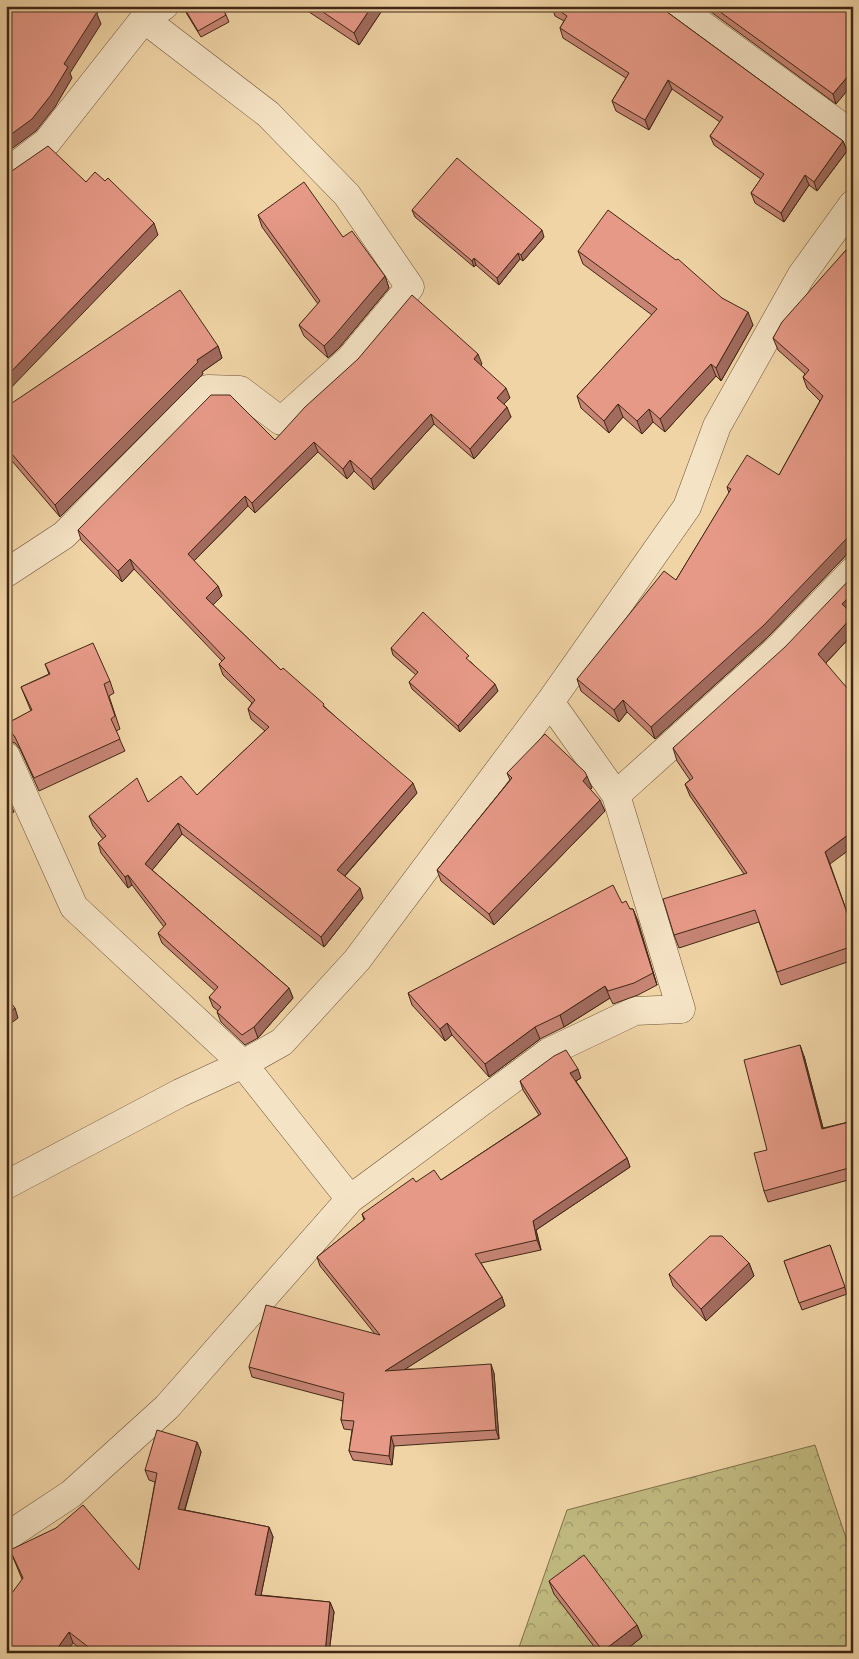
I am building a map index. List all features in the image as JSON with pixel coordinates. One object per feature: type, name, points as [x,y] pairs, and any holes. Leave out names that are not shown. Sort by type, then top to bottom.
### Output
[{"type":"street","points":[[676,6],[853,135]]},
{"type":"street","points":[[6,173],[47,142],[154,12],[268,114],[347,195],[410,287],[350,359],[281,421],[240,390],[208,389],[64,536],[6,573]]},
{"type":"street","points":[[6,1185],[180,1093],[243,1064],[282,1042],[357,960],[550,702],[687,507],[717,426],[802,276],[853,204]]},
{"type":"street","points":[[616,795],[779,648],[853,572]]},
{"type":"street","points":[[6,1537],[71,1494],[167,1407],[350,1199],[549,1052],[635,1012],[682,1009],[616,795],[550,702]]},
{"type":"street","points":[[6,756],[74,907],[243,1064],[350,1199]]},
{"type":"green space","points":[[815,1445],[853,1559],[853,1653],[517,1653],[567,1510]]},
{"type":"building","points":[[6,6],[91,6],[90,8],[97,12],[64,64],[68,67],[51,95],[32,119],[6,138]]},
{"type":"building","points":[[183,6],[221,6],[226,15],[198,31]]},
{"type":"building","points":[[314,6],[372,6],[354,33]]},
{"type":"building","points":[[552,6],[661,6],[843,141],[814,182],[805,175],[781,213],[751,193],[764,174],[710,136],[723,117],[668,80],[645,120],[612,101],[629,73],[560,28],[567,16]]},
{"type":"building","points":[[712,6],[853,6],[853,70],[833,94]]},
{"type":"building","points":[[48,146],[86,182],[95,172],[105,181],[108,178],[154,223],[6,377],[6,175]]},
{"type":"building","points":[[457,158],[542,230],[521,255],[518,253],[497,278],[474,258],[472,261],[412,210]]},
{"type":"building","points":[[304,182],[343,237],[352,231],[385,276],[324,346],[299,325],[320,301],[258,215]]},
{"type":"building","points":[[608,210],[676,260],[678,259],[722,298],[748,312],[716,368],[711,364],[660,419],[649,409],[637,421],[618,404],[604,421],[577,396],[657,309],[578,251]]},
{"type":"building","points":[[846,250],[853,256],[853,532],[764,625],[651,727],[623,700],[614,710],[577,679],[664,571],[676,580],[731,489],[727,487],[747,455],[779,475],[823,396],[803,377],[809,370],[773,338],[782,322]]},
{"type":"building","points":[[180,290],[218,346],[197,360],[198,362],[55,505],[6,447],[6,407]]},
{"type":"building","points":[[412,295],[478,354],[474,359],[506,388],[497,398],[507,407],[470,449],[431,414],[371,479],[350,460],[343,469],[314,442],[252,503],[245,496],[188,554],[218,586],[206,598],[281,670],[283,668],[324,704],[323,706],[413,783],[337,870],[360,888],[321,937],[178,823],[145,864],[289,988],[254,1027],[242,1035],[217,1012],[221,1007],[209,997],[218,987],[158,933],[166,924],[128,875],[125,877],[98,843],[106,836],[89,816],[137,778],[148,802],[181,776],[197,795],[269,727],[248,709],[255,700],[219,664],[225,658],[130,559],[118,571],[78,530],[211,395],[230,395],[275,440],[305,407],[358,359]]},
{"type":"building","points":[[852,577],[853,593],[842,604],[853,616],[818,654],[853,695],[853,831],[825,852],[853,929],[853,946],[777,972],[755,910],[674,935],[663,899],[747,873],[685,784],[693,778],[673,748],[785,647]]},
{"type":"building","points":[[423,612],[469,656],[466,658],[495,684],[458,726],[409,682],[418,672],[391,648]]},
{"type":"building","points":[[93,643],[110,681],[104,684],[115,716],[111,719],[120,739],[34,778],[15,737],[6,729],[6,724],[32,710],[21,687],[50,674],[45,664]]},
{"type":"building","points":[[545,734],[585,772],[587,776],[583,781],[600,800],[489,914],[437,870],[512,778],[507,773]]},
{"type":"building","points":[[6,793],[10,801],[6,803]]},
{"type":"building","points":[[613,885],[622,903],[626,901],[630,909],[633,909],[653,973],[634,983],[608,991],[605,986],[560,1015],[535,1027],[485,1064],[447,1023],[440,1029],[408,993]]},
{"type":"building","points":[[6,997],[15,1008],[6,1015]]},
{"type":"building","points":[[800,1045],[822,1129],[853,1121],[853,1182],[849,1168],[764,1191],[754,1153],[767,1150],[744,1060]]},
{"type":"building","points":[[566,1050],[578,1069],[570,1073],[627,1158],[533,1221],[537,1240],[475,1254],[502,1297],[385,1371],[491,1364],[496,1430],[391,1436],[389,1456],[349,1451],[354,1421],[341,1420],[344,1393],[249,1367],[266,1305],[380,1335],[317,1257],[365,1219],[362,1214],[413,1178],[416,1182],[434,1170],[441,1180],[541,1114],[520,1081],[554,1056]]},
{"type":"building","points":[[710,1236],[722,1236],[749,1263],[701,1309],[669,1274]]},
{"type":"building","points":[[830,1245],[845,1287],[799,1303],[784,1261]]},
{"type":"building","points":[[157,1430],[197,1442],[178,1509],[269,1527],[255,1595],[330,1602],[325,1653],[96,1653],[69,1632],[54,1653],[6,1653],[6,1601],[23,1578],[10,1550],[56,1528],[83,1505],[139,1570],[157,1473],[145,1470]]},
{"type":"building","points":[[584,1555],[637,1625],[603,1651],[549,1581]]}]
